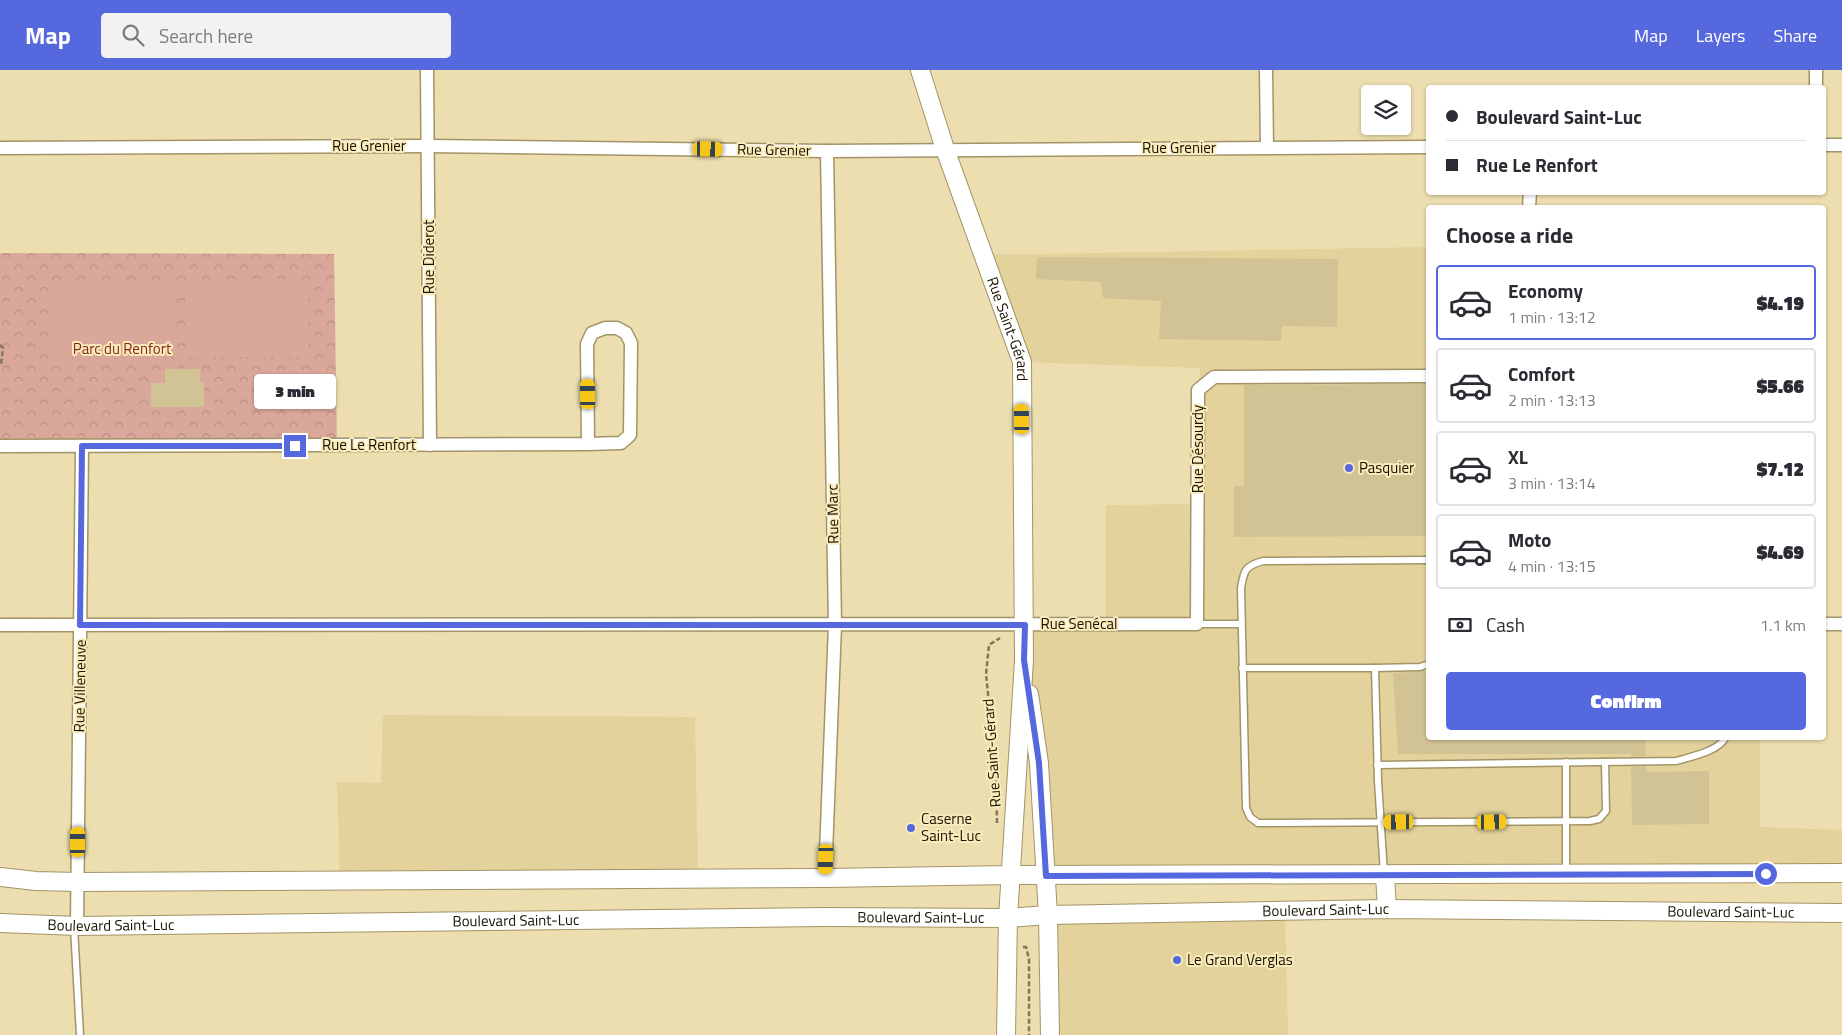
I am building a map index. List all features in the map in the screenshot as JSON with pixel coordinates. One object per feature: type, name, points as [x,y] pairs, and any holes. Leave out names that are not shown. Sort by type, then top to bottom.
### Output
[{"type":"street","name":"Rue Diderot","points":[[427,70],[430,445]]},
{"type":"street","name":"Rue Saint-Gérard","points":[[920,70],[945,150],[1022,362],[1025,625],[1008,918],[1006,1035]]},
{"type":"street","points":[[1266,70],[1267,148]]},
{"type":"street","points":[[1816,70],[1816,85]]},
{"type":"street","points":[[1826,145],[1842,145]]},
{"type":"street","name":"Rue Grenier","points":[[0,148],[428,146],[827,151],[1426,147]]},
{"type":"street","name":"Rue Marc","points":[[825,878],[834,625],[827,151]]},
{"type":"street","name":"Rue Le Renfort","points":[[0,446],[430,445],[588,444],[621,443],[630,435],[631,343],[626,333],[617,328],[605,328],[592,333],[587,344],[588,444]]},
{"type":"street","name":"Rue Désourdy","points":[[1197,624],[1198,390],[1214,378],[1426,376]]},
{"type":"street","name":"Rue Villeneuve","points":[[76,926],[82,446]]},
{"type":"street","name":"Rue Senécal","points":[[0,625],[1197,624]]},
{"type":"street","points":[[1826,624],[1842,624]]},
{"type":"street","name":"Rue Saint-Gérard","points":[[1024,660],[1039,763],[1048,915],[1050,1035]]},
{"type":"street","points":[[0,877],[36,881],[78,882],[825,878],[1011,875],[1842,873]]},
{"type":"street","points":[[1384,875],[1387,909]]},
{"type":"street","name":"Boulevard Saint-Luc","points":[[0,922],[76,926],[824,917],[1008,918],[1048,915],[1387,909],[1842,914]]},
{"type":"lane","points":[[1426,560],[1263,561],[1250,564],[1243,574],[1240,588],[1246,808],[1250,817],[1258,822],[1566,821],[1599,819],[1606,811],[1605,762]]},
{"type":"lane","points":[[1197,624],[1241,624]]},
{"type":"lane","points":[[1242,668],[1375,668],[1420,667],[1426,665]]},
{"type":"lane","points":[[1375,668],[1377,766],[1384,875]]},
{"type":"lane","points":[[1377,766],[1676,761],[1698,756],[1724,740]]},
{"type":"lane","points":[[1566,762],[1566,874]]},
{"type":"lane","points":[[76,926],[80,1035]]},
{"type":"path","points":[[0,345],[3,348],[1,365]]},
{"type":"path","name":"Rue Saint-Gérard","points":[[989,645],[986,674],[996,773],[997,832]]},
{"type":"path","points":[[1018,947],[1026,947],[1029,959],[1029,1035]]},
{"type":"shaded area","points":[[1426,247],[1426,740],[1760,740],[1760,827],[1842,830],[1842,873],[1046,876],[1025,625],[1106,624],[1106,505],[1197,504],[1198,390],[1200,368],[1022,362],[981,255]]},
{"type":"shaded area","points":[[383,715],[695,717],[698,879],[340,881],[337,782],[381,783]]},
{"type":"shaded area","points":[[1285,910],[1288,1035],[1050,1035],[1048,915]]},
{"type":"green space","name":"Parc du Renfort","points":[[0,253],[334,254],[337,446],[0,443]]},
{"type":"green space","points":[[308,279],[309,357],[185,357],[185,280]]},
{"type":"green space","points":[[174,280],[174,357],[50,358],[50,281]]},
{"type":"building","points":[[1037,257],[1338,259],[1337,327],[1282,326],[1281,341],[1159,339],[1161,301],[1103,298],[1101,282],[1036,279]]},
{"type":"building","points":[[165,369],[200,369],[200,382],[204,382],[204,407],[151,407],[151,383],[165,383]]},
{"type":"building","points":[[1426,384],[1426,536],[1234,537],[1234,486],[1244,486],[1244,385]]},
{"type":"building","points":[[1426,671],[1426,740],[1645,740],[1646,756],[1631,757],[1631,754],[1398,754],[1393,673]]},
{"type":"building","points":[[1646,766],[1647,772],[1709,771],[1709,824],[1632,825],[1631,767]]},
{"type":"place","name":"Pasquier","points":[[1349,468]]},
{"type":"place","name":"Caserne Saint-Luc","points":[[911,828]]},
{"type":"place","name":"Le Grand Verglas","points":[[1177,960]]},
{"type":"route","points":[[295,446],[82,446],[80,625],[1025,625],[1024,660],[1039,763],[1046,876],[1766,874]]}]
